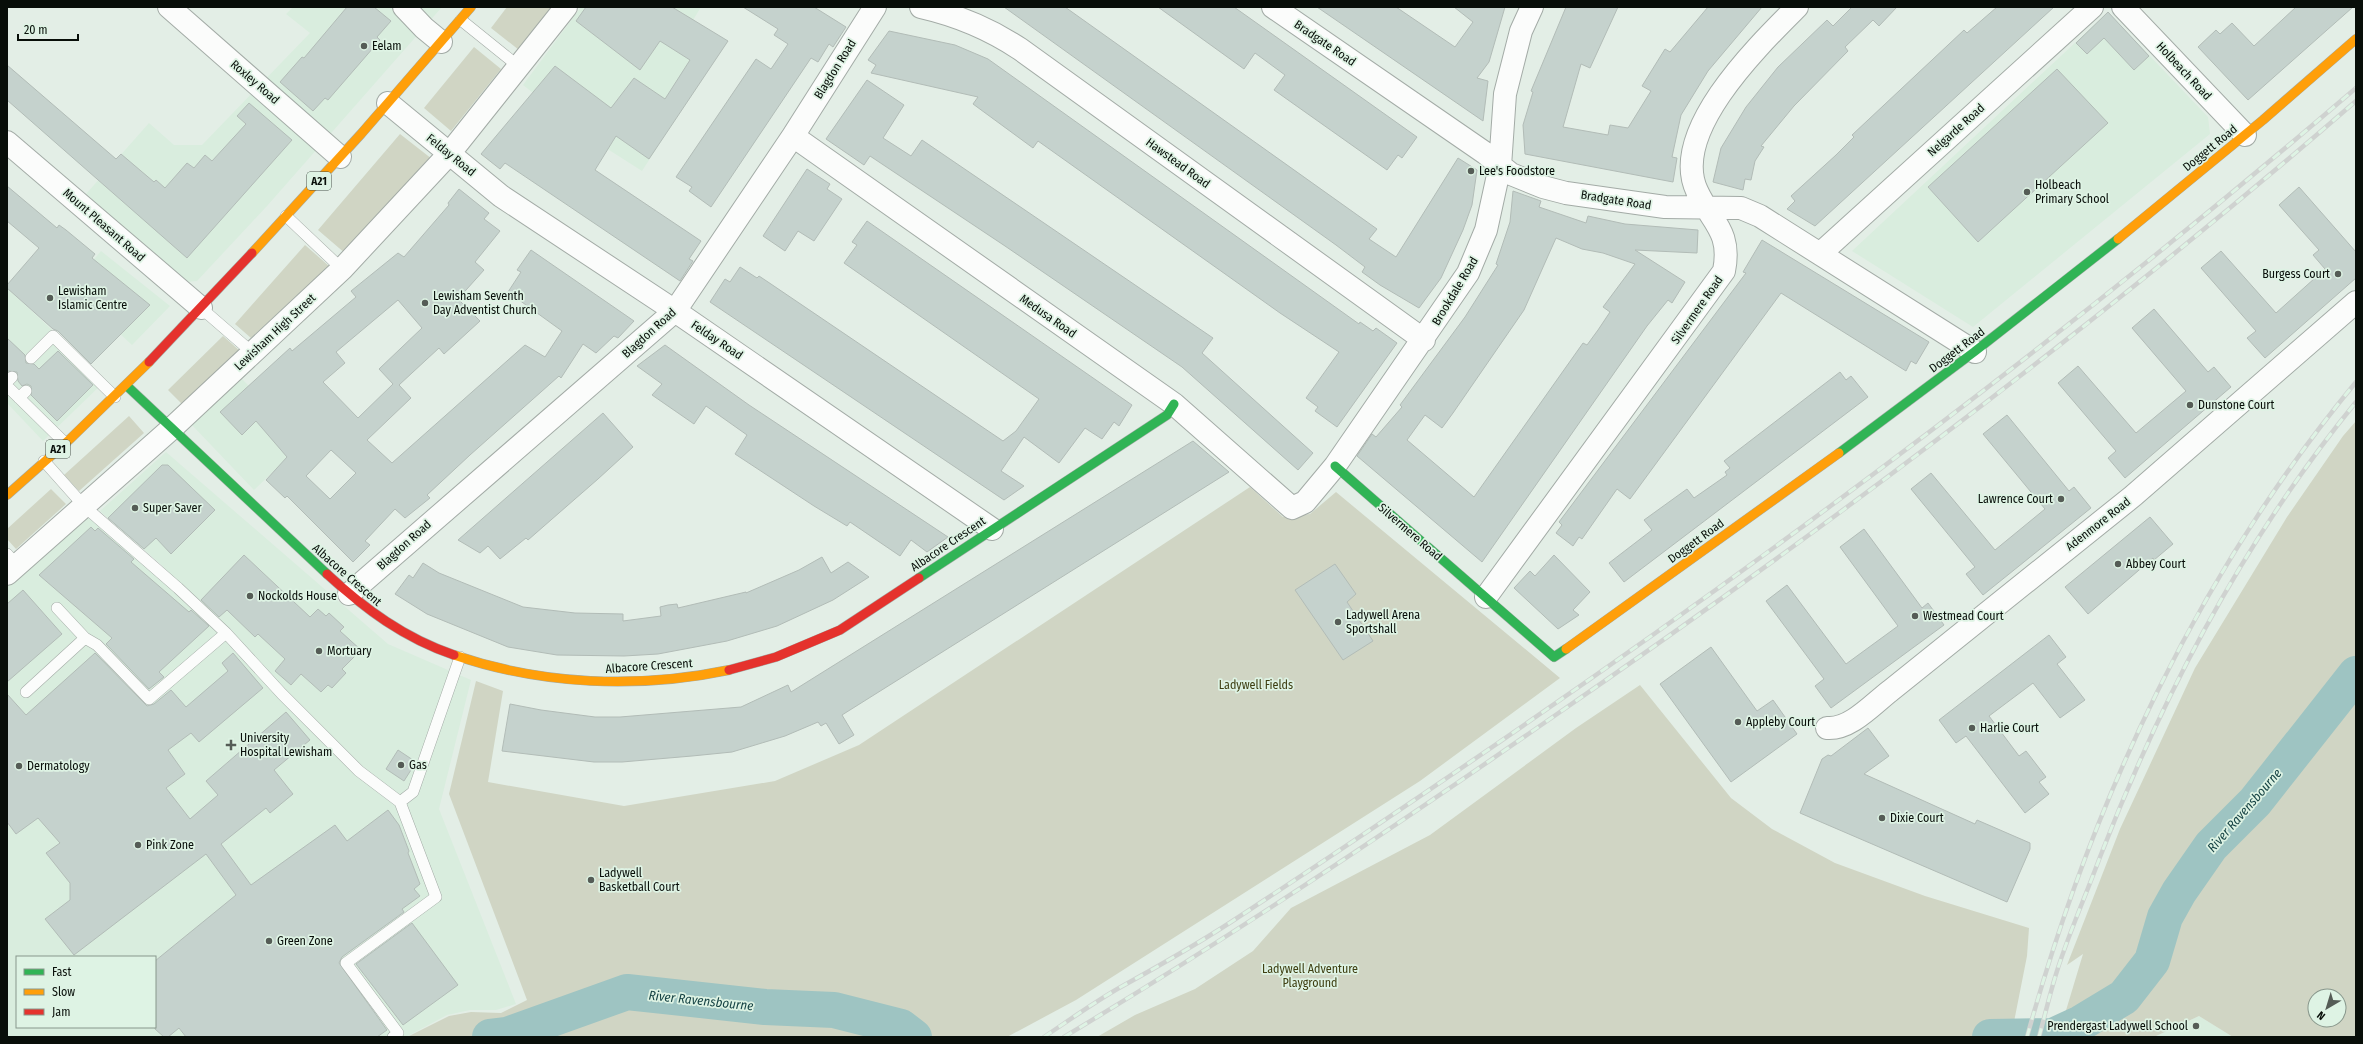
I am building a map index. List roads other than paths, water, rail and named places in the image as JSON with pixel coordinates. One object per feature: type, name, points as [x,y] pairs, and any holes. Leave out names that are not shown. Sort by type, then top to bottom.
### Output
[{"type":"main road","name":"A21","points":[[7,495],[127,386],[340,157],[471,7]]},
{"type":"main road","name":"Doggett Road","points":[[1554,656],[1763,508],[1975,352],[2245,135],[2356,39]]},
{"type":"main road","name":"Albacore Crescent","points":[[127,386],[247,501],[349,594],[400,632],[424,644],[460,657],[501,669],[553,678],[614,682],[674,680],[733,670],[789,654],[840,630],[1167,415],[1174,404]]},
{"type":"main road","name":"Silvermere Road","points":[[1335,466],[1554,656]]},
{"type":"street","name":"Roxley Road","points":[[169,7],[340,157]]},
{"type":"street","points":[[404,7],[424,28],[441,42]]},
{"type":"street","name":"Lewisham High Street","points":[[13,566],[171,429],[342,269],[449,154],[566,7]]},
{"type":"street","name":"Blagdon Road","points":[[349,594],[675,311],[793,136],[875,7]]},
{"type":"street","name":"Hawstead Road","points":[[921,7],[942,12],[997,34],[1020,49],[1424,340]]},
{"type":"street","name":"Brookdale Road","points":[[1292,508],[1305,502],[1335,466],[1424,340],[1468,273],[1486,230],[1500,166],[1505,94],[1521,31],[1532,7]]},
{"type":"street","name":"Silvermere Road","points":[[1486,597],[1724,271],[1726,248],[1718,224],[1697,191],[1692,175],[1694,143],[1708,112],[1730,81],[1770,34],[1797,7]]},
{"type":"street","name":"Nelgarde Road","points":[[1821,253],[2092,7]]},
{"type":"street","name":"Holbeach Road","points":[[2123,7],[2245,135]]},
{"type":"street","name":"Bradgate Road","points":[[1282,10],[1485,153],[1511,174],[1566,192],[1665,208],[1741,208],[1754,213],[1821,253],[1975,352]]},
{"type":"street","name":"Felday Road","points":[[388,103],[501,196],[675,311],[992,529]]},
{"type":"street","name":"Medusa Road","points":[[793,136],[1174,404],[1292,508]]},
{"type":"street","name":"Mount Pleasant Road","points":[[7,142],[201,308]]},
{"type":"street","name":"Adenmore Road","points":[[1827,728],[1836,728],[1851,720],[1890,691],[2133,496],[2356,302]]},
{"type":"lane","points":[[461,20],[518,66]]},
{"type":"lane","points":[[286,216],[342,269]]},
{"type":"lane","points":[[201,308],[253,353]]},
{"type":"lane","points":[[31,358],[53,336],[115,397]]},
{"type":"lane","points":[[8,382],[41,413],[64,443]]},
{"type":"lane","points":[[44,461],[84,506],[178,588],[226,633],[282,694],[359,771],[400,802],[436,897],[346,963],[398,1034],[393,1037]]},
{"type":"lane","points":[[57,608],[85,638],[97,646],[148,699],[226,633]]},
{"type":"lane","points":[[26,692],[85,638]]},
{"type":"lane","points":[[400,802],[413,792],[460,657]]},
{"type":"waterway","name":"River Ravensbourne","points":[[1990,1037],[2053,1036],[2081,1023],[2124,997],[2152,961],[2165,917],[2179,892],[2211,846],[2255,802],[2356,674]]},
{"type":"waterway","name":"River Ravensbourne","points":[[490,1037],[507,1035],[627,992],[765,1007],[834,1010],[901,1027],[914,1037]]},
{"type":"railway","points":[[1044,1037],[1109,994],[1231,922],[1522,727],[1665,626],[1807,523],[1947,418],[2085,311],[2222,201],[2356,88]]},
{"type":"railway","points":[[1064,1037],[1126,1000],[1248,923],[1428,803],[1652,648],[1755,574],[1858,499],[2061,344],[2161,265],[2356,101]]},
{"type":"railway","points":[[2027,1037],[2053,949],[2084,862],[2118,776],[2157,692],[2200,611],[2248,531],[2299,455],[2356,382]]},
{"type":"railway","points":[[2039,1037],[2054,979],[2072,928],[2125,796],[2179,677],[2210,619],[2278,508],[2316,454],[2356,402]]},
{"type":"place","name":"Eelam","points":[[364,46]]},
{"type":"place","name":"Lee's Foodstore","points":[[1471,171]]},
{"type":"place","name":"Holbeach Primary School","points":[[2027,192]]},
{"type":"place","name":"Burgess Court","points":[[2338,274]]},
{"type":"place","name":"Lewisham Islamic Centre","points":[[50,298]]},
{"type":"place","name":"Lewisham Seventh Day Adventist Church","points":[[425,303]]},
{"type":"place","name":"Dunstone Court","points":[[2190,405]]},
{"type":"place","name":"Lawrence Court","points":[[2061,499]]},
{"type":"place","name":"Super Saver","points":[[135,508]]},
{"type":"place","name":"Abbey Court","points":[[2118,564]]},
{"type":"place","name":"Nockolds House","points":[[250,596]]},
{"type":"place","name":"Westmead Court","points":[[1915,616]]},
{"type":"place","name":"Ladywell Arena Sportshall","points":[[1338,622]]},
{"type":"place","name":"Mortuary","points":[[319,651]]},
{"type":"place","name":"Appleby Court","points":[[1738,722]]},
{"type":"place","name":"Harlie Court","points":[[1972,728]]},
{"type":"place","name":"University Hospital Lewisham","points":[[231,745]]},
{"type":"place","name":"Gas","points":[[401,765]]},
{"type":"place","name":"Dermatology","points":[[19,766]]},
{"type":"place","name":"Dixie Court","points":[[1882,818]]},
{"type":"place","name":"Pink Zone","points":[[138,845]]},
{"type":"place","name":"Ladywell Basketball Court","points":[[591,880]]},
{"type":"place","name":"Green Zone","points":[[269,941]]},
{"type":"place","name":"Prendergast Ladywell School","points":[[2196,1026]]},
{"type":"park label","name":"Ladywell Fields","points":[[1256,685]]},
{"type":"park label","name":"Ladywell Adventure Playground","points":[[1310,976]]}]
